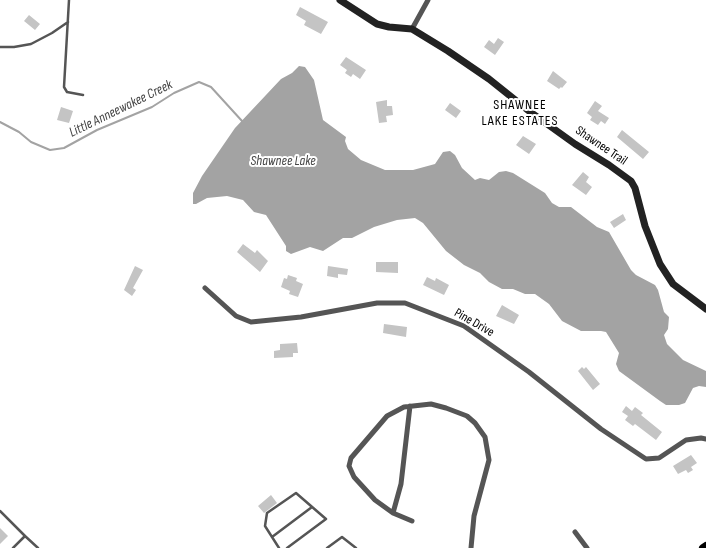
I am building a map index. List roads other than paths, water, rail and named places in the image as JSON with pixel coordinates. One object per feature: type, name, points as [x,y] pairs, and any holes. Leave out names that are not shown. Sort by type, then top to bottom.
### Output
[{"type":"street","points":[[340,0],[377,24],[389,27],[412,29],[428,0]]},
{"type":"street","name":"Shawnee Trail","points":[[412,29],[489,79],[529,111],[575,144],[610,165],[631,181],[635,188],[645,226],[660,264],[673,284],[706,309]]},
{"type":"street","name":"Pine Drive","points":[[205,288],[236,316],[251,322],[301,317],[377,303],[405,303],[464,326],[529,372],[601,429],[646,459],[659,458],[686,440],[701,438],[706,439]]},
{"type":"street","points":[[412,521],[393,514],[375,500],[354,476],[349,466],[351,458],[387,416],[394,410],[410,406],[431,404],[467,416],[475,423],[485,437],[489,460],[474,516],[471,548]]},
{"type":"street","points":[[393,514],[401,484],[410,406]]},
{"type":"street","points":[[575,532],[587,548]]},
{"type":"lane","points":[[68,0],[64,87],[67,92],[83,95]]},
{"type":"lane","points":[[0,46],[14,47],[31,44],[52,34],[68,22]]},
{"type":"lane","points":[[279,548],[265,526],[268,513],[296,493],[326,519],[287,548]]},
{"type":"lane","points":[[272,537],[312,507]]},
{"type":"lane","points":[[0,511],[37,548]]},
{"type":"lane","points":[[13,548],[25,536]]},
{"type":"lane","points":[[327,548],[342,537],[354,548]]},
{"type":"water","name":"Shawnee Lake","points":[[299,66],[305,67],[314,80],[323,120],[346,137],[345,141],[348,149],[361,160],[385,170],[413,170],[435,164],[443,152],[450,151],[455,155],[462,168],[475,180],[480,178],[489,180],[499,172],[506,171],[513,173],[545,193],[552,203],[559,207],[571,207],[597,227],[609,232],[631,270],[636,275],[655,285],[658,290],[664,312],[669,317],[668,329],[664,335],[667,344],[683,360],[706,371],[706,387],[699,386],[693,388],[685,403],[679,405],[666,405],[619,371],[616,364],[619,353],[606,332],[581,331],[562,321],[549,304],[535,294],[525,294],[513,289],[502,289],[489,282],[480,273],[464,265],[446,251],[423,223],[415,218],[397,220],[374,227],[352,238],[343,238],[323,251],[310,247],[291,254],[286,251],[286,246],[266,215],[254,212],[243,200],[227,196],[207,198],[193,204],[193,193],[202,176],[235,128],[281,79],[292,73]]},
{"type":"waterway","name":"Little Anneewakee Creek","points":[[0,122],[19,132],[31,142],[50,150],[64,148],[97,130],[152,107],[174,93],[199,82],[211,87],[242,121]]},
{"type":"district","name":"SHAWNEE LAKE ESTATES","points":[[520,114]]}]
